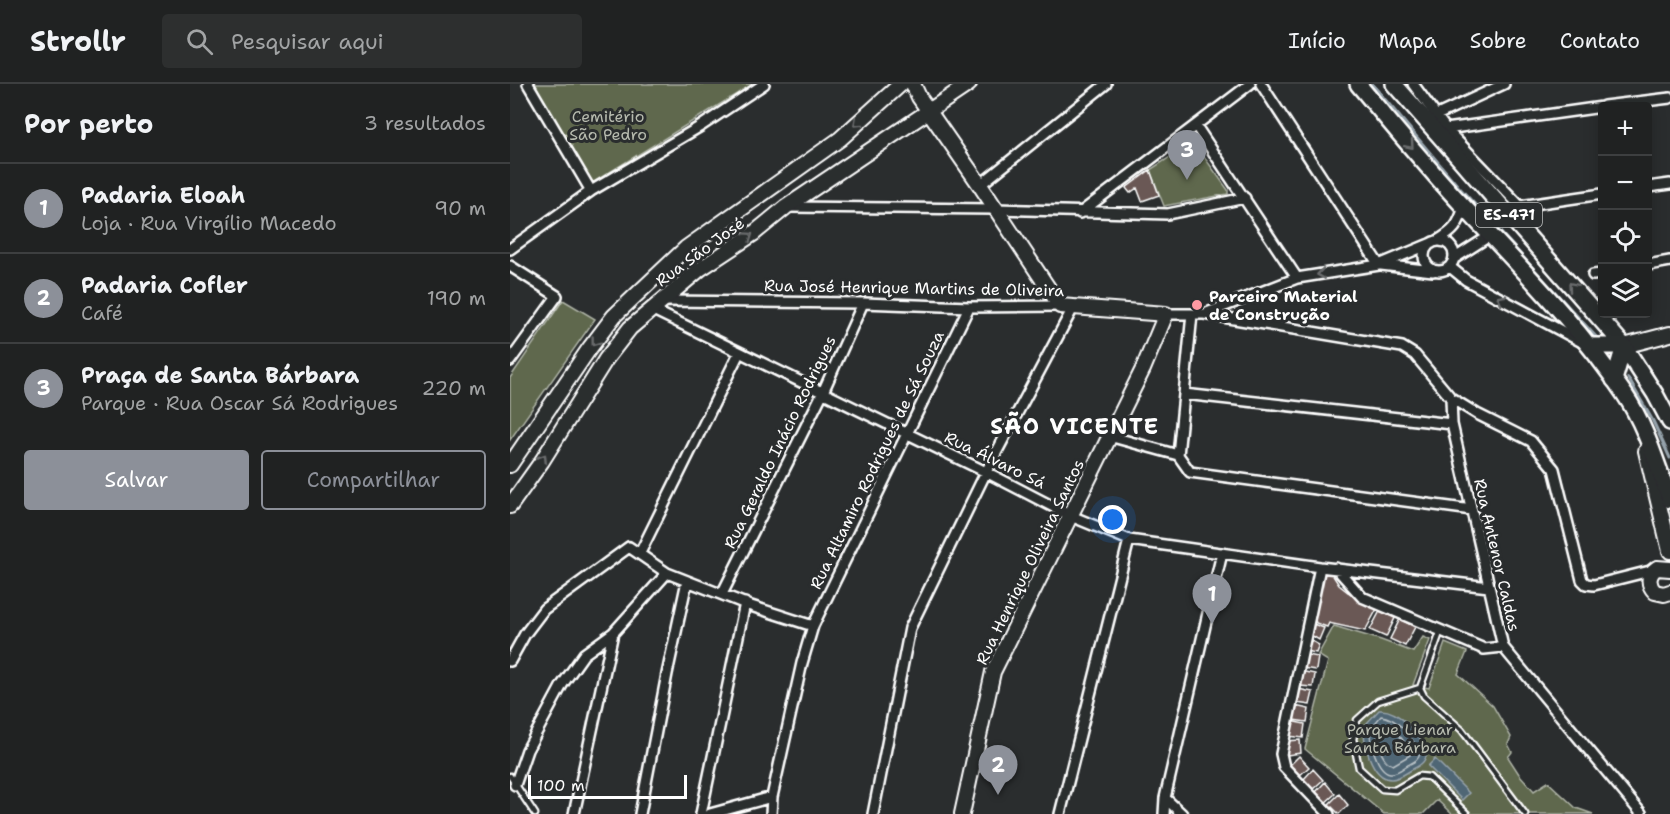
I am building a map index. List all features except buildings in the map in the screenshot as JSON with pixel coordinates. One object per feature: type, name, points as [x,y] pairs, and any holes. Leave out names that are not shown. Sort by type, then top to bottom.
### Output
[{"type":"main road","name":"Rua São José","points":[[510,465],[614,316],[686,248],[840,139],[901,84]]},
{"type":"main road","points":[[913,84],[928,111],[981,185],[995,209],[1066,307]]},
{"type":"main road","name":"Rua São José","points":[[510,506],[606,359],[630,328],[700,269],[753,234],[786,207],[969,84]]},
{"type":"main road","name":"ES-471","points":[[1358,84],[1464,207],[1589,346],[1626,397],[1639,420],[1670,500]]},
{"type":"main road","name":"ES-471","points":[[1394,84],[1624,346],[1670,422]]},
{"type":"main road","name":"Rua José Henrique Martins de Oliveira","points":[[1066,307],[1166,314]]},
{"type":"main road","name":"Rua Henrique Oliveira Santos","points":[[962,814],[993,672],[1143,369],[1166,314]]},
{"type":"main road","points":[[1589,346],[1624,346],[1670,334]]},
{"type":"main road","points":[[1614,381],[1624,346]]},
{"type":"main road","points":[[1639,420],[1670,551],[1660,569],[1649,579],[1655,592],[1668,594]]},
{"type":"street","points":[[528,84],[591,191]]},
{"type":"street","points":[[510,249],[591,191],[701,126],[764,84]]},
{"type":"street","points":[[981,185],[1106,84]]},
{"type":"street","points":[[1080,213],[1250,84]]},
{"type":"street","points":[[1261,84],[1379,265],[1436,272],[1446,270],[1453,262],[1491,235]]},
{"type":"street","points":[[1413,84],[1446,129],[1520,206],[1598,195]]},
{"type":"street","points":[[1435,116],[1501,84]]},
{"type":"street","points":[[1640,102],[1670,98]]},
{"type":"street","points":[[1446,129],[1598,108]]},
{"type":"street","points":[[1196,126],[1297,278]]},
{"type":"street","points":[[1652,186],[1670,184]]},
{"type":"street","points":[[786,207],[995,209],[1168,214],[1245,198]]},
{"type":"street","points":[[1204,314],[1297,278],[1379,265],[1453,232],[1459,223],[1464,207]]},
{"type":"street","points":[[1436,272],[1428,267],[1424,259],[1425,249],[1434,242],[1450,245],[1453,262],[1466,280],[1589,346]]},
{"type":"street","points":[[1652,264],[1670,261]]},
{"type":"street","points":[[510,266],[557,296],[510,361]]},
{"type":"street","name":"Rua José Henrique Martins de Oliveira","points":[[656,305],[863,303],[969,307],[1066,307]]},
{"type":"street","name":"Rua Geraldo Inácio Rodrigues","points":[[722,594],[823,392],[863,303]]},
{"type":"street","name":"Rua Álvaro Sá","points":[[656,305],[739,353],[986,472],[1071,516],[1129,540],[1320,567],[1489,587]]},
{"type":"street","name":"Rua Altamiro Rodrigues de Sá Souza","points":[[771,814],[772,797],[802,663],[813,626],[969,307]]},
{"type":"street","points":[[873,814],[910,628],[1066,307]]},
{"type":"street","points":[[1166,314],[1204,314],[1402,347],[1415,355],[1451,398],[1531,441],[1554,469],[1582,580],[1586,584],[1593,585],[1660,569]]},
{"type":"street","points":[[1178,455],[1192,314]]},
{"type":"street","points":[[640,553],[739,353]]},
{"type":"street","points":[[1184,394],[1452,424]]},
{"type":"street","name":"Rua Antenor Caldas","points":[[1451,398],[1452,424],[1503,647],[1641,813]]},
{"type":"street","points":[[1109,436],[1178,455],[1190,472],[1472,510]]},
{"type":"street","points":[[1060,814],[1129,540]]},
{"type":"street","points":[[510,661],[525,634],[544,609],[629,547],[667,573],[813,626]]},
{"type":"street","points":[[1164,814],[1165,798],[1222,554]]},
{"type":"street","points":[[1320,567],[1281,754],[1284,767],[1329,814]]},
{"type":"street","points":[[1336,568],[1362,597],[1484,649],[1503,647]]},
{"type":"street","points":[[513,780],[562,685],[584,654],[613,633],[667,573]]},
{"type":"street","points":[[1626,577],[1650,584]]},
{"type":"street","points":[[640,814],[687,581]]},
{"type":"street","points":[[700,814],[745,603]]},
{"type":"street","points":[[574,814],[613,633]]},
{"type":"street","points":[[710,814],[772,797]]},
{"type":"street","points":[[1165,798],[1182,814]]},
{"type":"lane","points":[[1441,630],[1420,688],[1424,696],[1462,730],[1525,814]]},
{"type":"lane","points":[[1420,688],[1378,701],[1357,720],[1353,739],[1359,768],[1382,789],[1395,790],[1419,776],[1429,777],[1467,814]]},
{"type":"lane","points":[[513,780],[535,814]]},
{"type":"green space","name":"Cemitério São Pedro","points":[[535,84],[753,84],[592,183]]},
{"type":"green space","points":[[1190,144],[1197,147],[1228,190],[1228,194],[1164,206],[1150,170]]},
{"type":"green space","points":[[563,300],[595,319],[510,440],[510,378]]},
{"type":"green space","name":"Parque Lienar Santa Bárbara","points":[[1334,626],[1413,652],[1423,637],[1430,640],[1413,685],[1429,688],[1445,643],[1467,652],[1458,674],[1493,706],[1511,737],[1508,744],[1512,752],[1508,757],[1519,774],[1534,791],[1548,782],[1576,808],[1593,814],[1452,814],[1437,800],[1423,814],[1384,814],[1305,749],[1328,661],[1318,655]]},
{"type":"water","points":[[1379,710],[1394,713],[1408,724],[1420,738],[1427,752],[1424,761],[1394,779],[1378,773],[1366,749],[1365,725]]},
{"type":"water","points":[[1435,759],[1469,793],[1462,800],[1428,766]]},
{"type":"waterway","points":[[1372,84],[1458,186],[1599,340]]},
{"type":"waterway","points":[[1628,378],[1653,421],[1670,458]]},
{"type":"place","name":"Praça de Santa Bárbara","points":[[1187,180]]},
{"type":"place","name":"Parceiro Material de Construção","points":[[1197,305]]},
{"type":"place","name":"Padaria Eloah","points":[[1212,624]]},
{"type":"place","name":"Padaria Cofler","points":[[998,795]]},
{"type":"district","name":"SÃO VICENTE","points":[[1075,426]]}]
